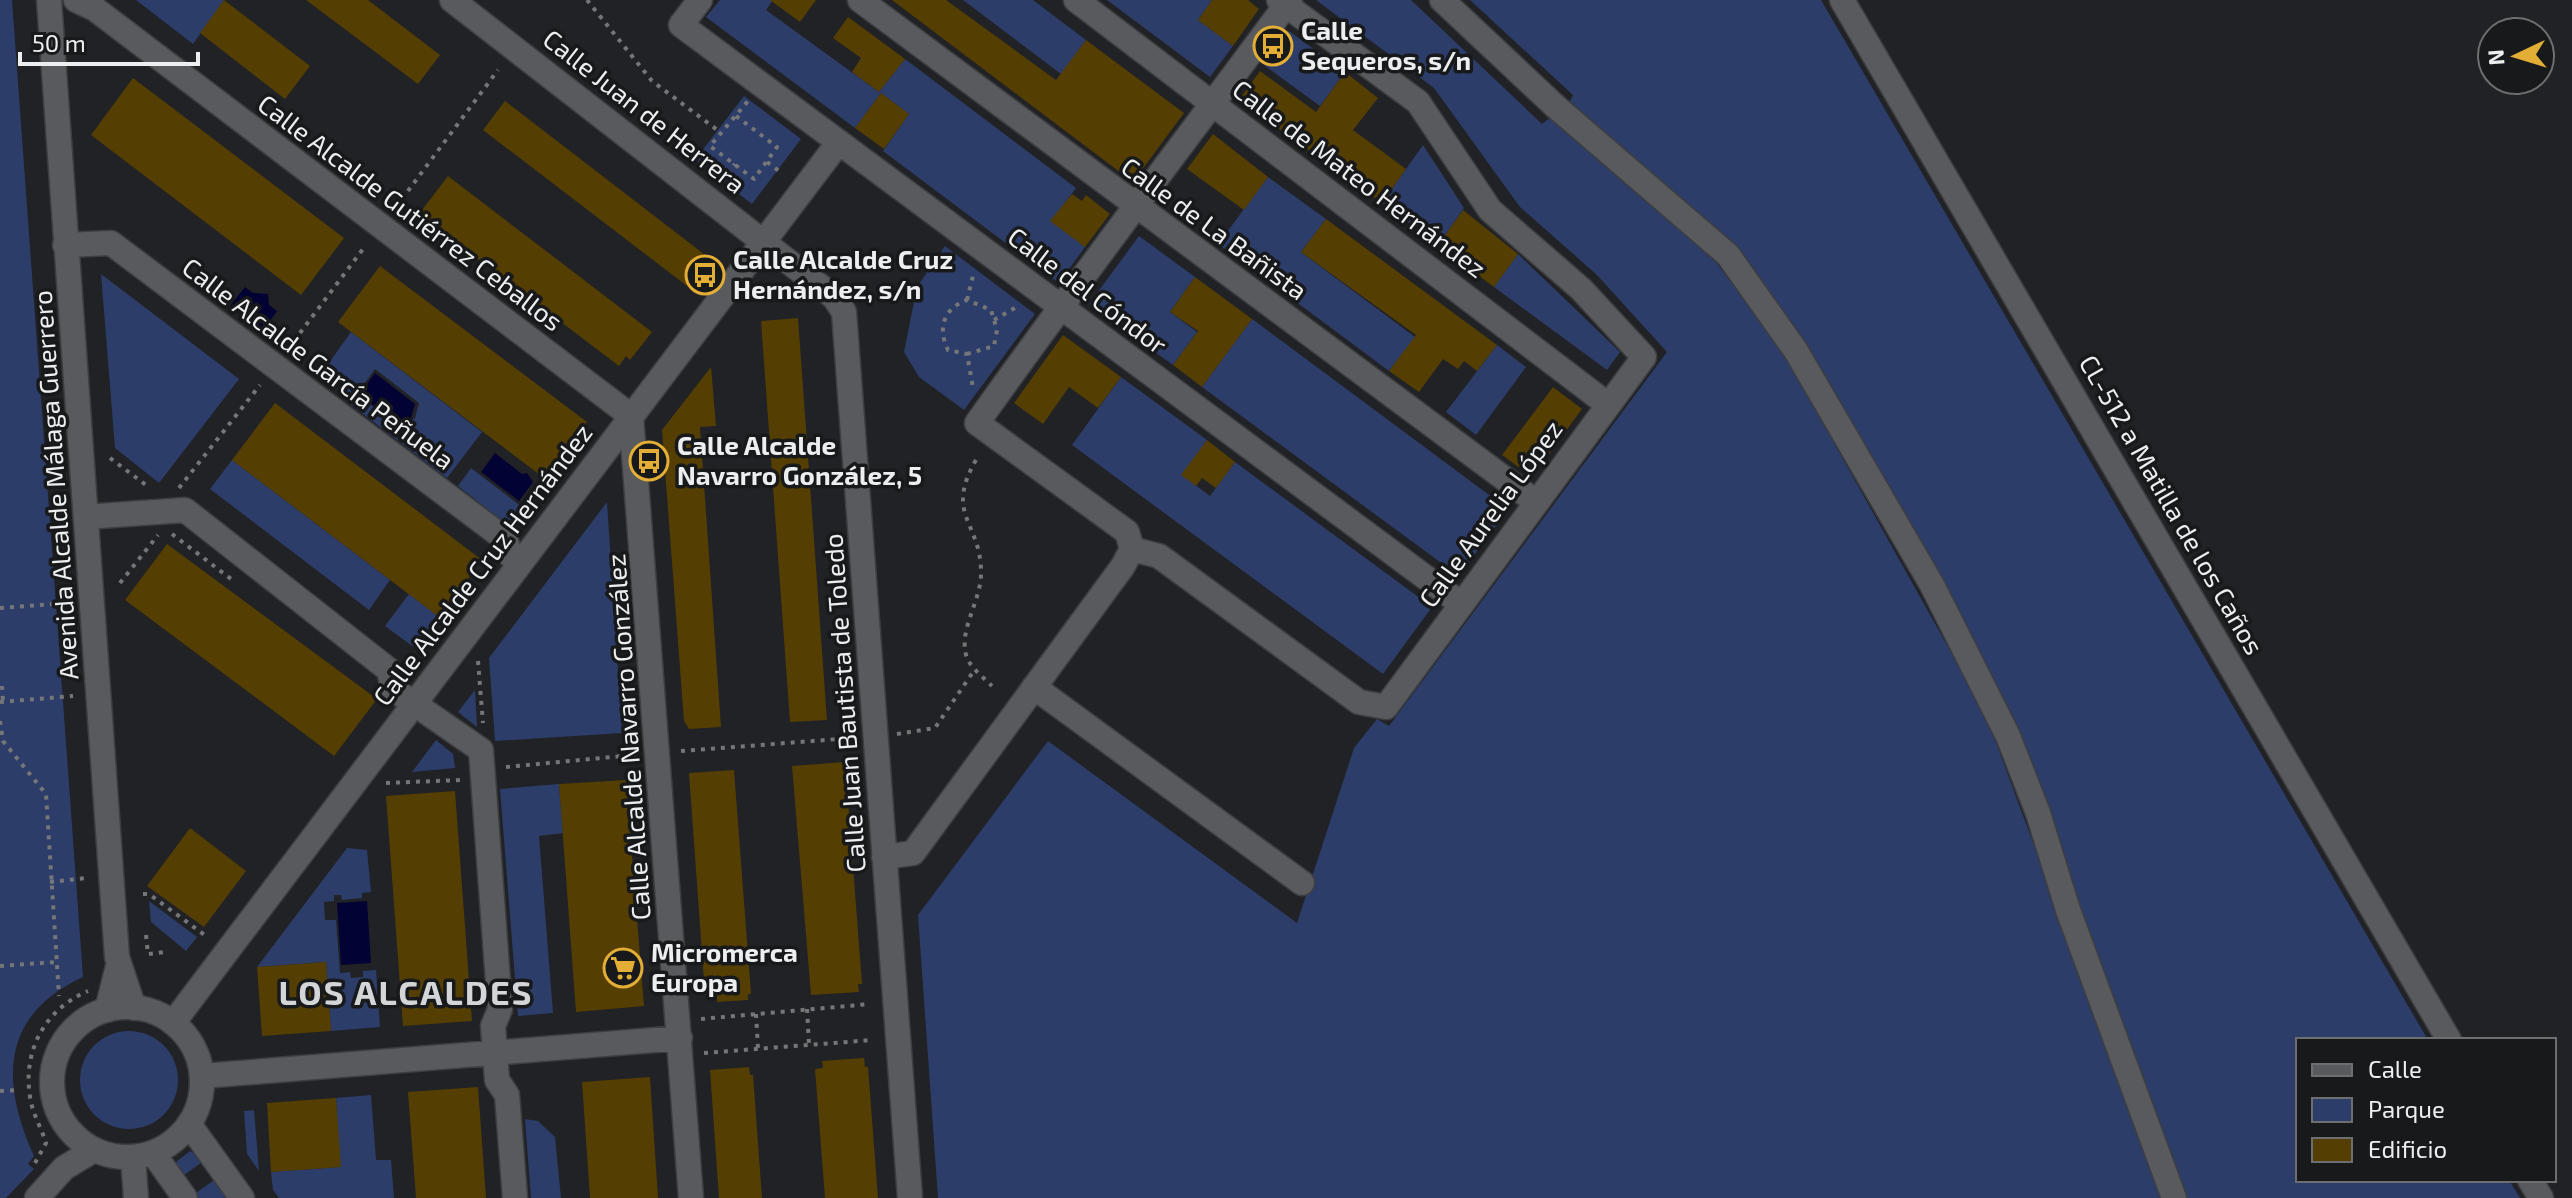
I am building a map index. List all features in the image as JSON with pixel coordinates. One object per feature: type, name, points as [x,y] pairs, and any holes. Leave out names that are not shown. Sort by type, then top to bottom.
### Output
[{"type":"street","name":"Avenida Alcalde Málaga Guerrero","points":[[49,0],[118,966],[134,1008]]},
{"type":"street","name":"Calle Alcalde Gutiérrez Ceballos","points":[[76,0],[95,9],[631,416]]},
{"type":"street","name":"Calle Juan de Herrera","points":[[452,0],[763,241]]},
{"type":"street","name":"Calle del Cóndor","points":[[700,0],[681,25],[1460,603]]},
{"type":"street","name":"Calle de La Bañista","points":[[860,0],[1536,502]]},
{"type":"street","name":"Calle de Mateo Hernández","points":[[1076,0],[1607,404]]},
{"type":"street","points":[[1442,0],[1555,106],[1728,255],[1796,351],[1932,585],[2008,736],[2174,1198]]},
{"type":"street","name":"CL-512 a Matilla de los Caños","points":[[1842,0],[2448,1038]]},
{"type":"street","points":[[884,857],[913,853],[1132,549],[1127,532],[977,423],[1285,2]]},
{"type":"street","name":"Calle Aurelia López","points":[[1132,549],[1159,556],[1359,702],[1386,707],[1644,357],[1581,289],[1490,210],[1418,102],[1285,2]]},
{"type":"street","name":"Calle Alcalde Cruz Hernández","points":[[173,1023],[839,142]]},
{"type":"street","name":"Calle Juan Bautista de Toledo","points":[[763,241],[834,297],[844,312],[910,1198]]},
{"type":"street","name":"Calle Alcalde García Peñuela","points":[[65,245],[111,243],[505,539],[511,556],[520,563]]},
{"type":"street","name":"Calle Alcalde Navarro González","points":[[631,416],[691,1198]]},
{"type":"street","points":[[99,516],[185,510],[389,670],[393,689],[490,762],[500,1009],[493,1026],[497,1080],[507,1095],[515,1198]]},
{"type":"street","points":[[1034,687],[1302,883]]},
{"type":"street","name":"Avenida Alcalde Málaga Guerrero","points":[[107,1010],[118,966]]},
{"type":"street","points":[[134,1008],[173,1023],[187,1037],[197,1056],[202,1076],[202,1093],[189,1124],[173,1142],[143,1155],[94,1150],[73,1134],[60,1116],[54,1095],[53,1073],[59,1052],[71,1033],[87,1019],[107,1010],[134,1008]]},
{"type":"street","points":[[202,1076],[680,1038]]},
{"type":"street","points":[[189,1124],[242,1198]]},
{"type":"street","points":[[64,1168],[73,1134]]},
{"type":"street","points":[[37,1198],[64,1168],[94,1150]]},
{"type":"street","points":[[136,1198],[143,1155]]},
{"type":"street","points":[[143,1155],[185,1198]]},
{"type":"path","points":[[587,0],[652,81],[718,131]]},
{"type":"path","points":[[396,207],[498,70]]},
{"type":"path","points":[[736,116],[751,96]]},
{"type":"path","points":[[733,114],[777,147],[754,179],[710,146],[718,131],[733,114]]},
{"type":"path","points":[[767,162],[783,174]]},
{"type":"path","points":[[723,181],[735,164]]},
{"type":"path","points":[[289,348],[366,245]]},
{"type":"path","points":[[967,300],[977,266]]},
{"type":"path","points":[[967,300],[991,310],[997,330],[994,346],[967,354],[948,350],[942,338],[944,318],[954,304],[967,300]]},
{"type":"path","points":[[994,320],[1024,301]]},
{"type":"path","points":[[967,354],[976,394]]},
{"type":"path","points":[[181,485],[249,400]]},
{"type":"path","points":[[110,458],[160,495],[160,532],[120,583]]},
{"type":"path","points":[[976,460],[966,477],[962,509],[982,571],[980,593],[967,629],[966,648],[975,669],[992,686]]},
{"type":"path","points":[[0,608],[66,603]]},
{"type":"path","points":[[478,661],[490,762]]},
{"type":"path","points":[[900,734],[935,728],[975,669]]},
{"type":"path","points":[[2,686],[2,702],[73,696]]},
{"type":"path","points":[[0,721],[3,741],[46,794],[59,996]]},
{"type":"path","points":[[695,750],[826,740]]},
{"type":"path","points":[[386,783],[463,780],[490,762],[596,759]]},
{"type":"path","points":[[50,882],[87,878]]},
{"type":"path","points":[[143,894],[149,894],[206,936]]},
{"type":"path","points":[[146,935],[148,954],[165,952]]},
{"type":"path","points":[[0,966],[56,962]]},
{"type":"path","points":[[701,1019],[870,1004]]},
{"type":"path","points":[[807,1009],[809,1045]]},
{"type":"path","points":[[756,1014],[758,1049]]},
{"type":"path","points":[[704,1053],[872,1040]]},
{"type":"path","points":[[0,1091],[19,1090]]},
{"type":"green space","points":[[0,0],[12,0],[83,977],[56,993],[36,1010],[22,1031],[15,1053],[13,1076],[16,1102],[34,1156],[28,1164],[34,1169],[6,1198],[0,1198]]},
{"type":"green space","points":[[136,0],[224,0],[193,44]]},
{"type":"green space","points":[[720,0],[773,0],[766,10],[879,92],[905,59],[1076,188],[1051,221],[1085,247],[1059,283],[883,151],[909,114],[881,93],[855,128],[706,17]]},
{"type":"green space","points":[[963,0],[1033,0],[1086,40],[1061,74]]},
{"type":"green space","points":[[1107,0],[1212,0],[1198,20],[1233,46],[1210,77]]},
{"type":"green space","points":[[1316,0],[1411,0],[1542,124],[1553,115],[1716,262],[1786,357],[1985,713],[2165,1198],[938,1198],[918,915],[1048,741],[1297,923],[1354,748],[1377,719],[1389,726],[1667,352],[1597,275],[1520,207],[1434,88]]},
{"type":"green space","points":[[1470,0],[1821,0],[2427,1038],[2296,1038],[2296,1182],[2510,1182],[2520,1198],[2186,1198],[2075,900],[2041,785],[1981,661],[1797,329],[1721,236],[1569,103],[1573,95]]},
{"type":"green space","points":[[1289,31],[1345,72],[1320,106],[1264,65]]},
{"type":"green space","points":[[744,96],[801,139],[752,204],[695,160]]},
{"type":"green space","points":[[1423,145],[1464,208],[1438,245],[1382,203]]},
{"type":"green space","points":[[1268,177],[1326,219],[1301,252],[1415,337],[1389,371],[1218,244]]},
{"type":"green space","points":[[1139,236],[1195,277],[1170,312],[1197,332],[1173,365],[1089,304]]},
{"type":"green space","points":[[945,246],[1035,314],[964,410],[919,377],[904,352],[917,287]]},
{"type":"green space","points":[[1518,254],[1620,352],[1607,370],[1494,287]]},
{"type":"green space","points":[[101,274],[239,379],[159,483],[115,448]]},
{"type":"green space","points":[[1252,319],[1508,509],[1459,576],[1202,387]]},
{"type":"green space","points":[[351,332],[482,432],[447,478],[341,397],[347,388],[324,370]],"holes":[[[375,369],[419,403],[415,418],[402,429],[357,394]]]},
{"type":"green space","points":[[1497,345],[1526,367],[1476,435],[1446,412]]},
{"type":"green space","points":[[1121,377],[1207,440],[1182,475],[1210,496],[1235,462],[1432,607],[1383,674],[1072,445]]},
{"type":"green space","points":[[232,460],[390,580],[369,610],[210,489]]},
{"type":"green space","points":[[471,468],[522,507],[508,525],[458,486]]},
{"type":"green space","points":[[607,502],[622,733],[495,741],[489,658]]},
{"type":"green space","points":[[409,594],[439,617],[415,648],[385,626]]},
{"type":"green space","points":[[475,690],[477,727],[458,712]]},
{"type":"green space","points":[[436,740],[453,754],[455,768],[412,772]]},
{"type":"green space","points":[[559,784],[563,833],[539,836],[553,1013],[518,1016],[500,789]]},
{"type":"green space","points":[[347,848],[367,850],[371,892],[362,893],[362,898],[342,900],[341,895],[334,895],[334,901],[324,902],[325,920],[336,920],[340,973],[350,972],[351,978],[363,977],[363,971],[376,970],[380,1027],[331,1031],[326,962],[257,967]]},
{"type":"green space","points":[[149,901],[197,937],[186,951],[151,922]]},
{"type":"green space","points":[[129,1031],[148,1035],[163,1046],[174,1061],[178,1080],[174,1099],[163,1114],[148,1125],[129,1129],[110,1125],[95,1114],[84,1099],[80,1080],[84,1061],[95,1046],[110,1035]]},
{"type":"green space","points":[[371,1095],[376,1160],[391,1160],[394,1198],[279,1198],[273,1190],[271,1172],[340,1167],[336,1098]]},
{"type":"green space","points":[[254,1110],[259,1171],[247,1154],[244,1111]]},
{"type":"green space","points":[[525,1119],[538,1121],[555,1137],[561,1198],[531,1198]]},
{"type":"green space","points":[[190,1151],[205,1160],[180,1178],[176,1162]]},
{"type":"green space","points":[[217,1178],[232,1198],[194,1198],[193,1195]]},
{"type":"shaded area","points":[[245,287],[253,293],[268,294],[269,305],[277,311],[263,331],[230,306]]},
{"type":"shaded area","points":[[375,373],[415,404],[411,418],[400,425],[359,395]]},
{"type":"shaded area","points":[[495,453],[522,474],[527,473],[533,482],[519,501],[481,472]]},
{"type":"shaded area","points":[[367,901],[371,963],[341,965],[337,903]]},
{"type":"building","points":[[224,0],[310,66],[285,99],[200,33]]},
{"type":"building","points":[[306,0],[368,0],[440,55],[418,84]]},
{"type":"building","points":[[770,0],[816,0],[800,22]]},
{"type":"building","points":[[892,0],[946,0],[1056,80],[1086,40],[1184,113],[1133,182]]},
{"type":"building","points":[[1212,0],[1248,0],[1259,9],[1233,46],[1198,20]]},
{"type":"building","points":[[848,17],[905,59],[879,92],[852,72],[861,58],[833,38]]},
{"type":"building","points":[[1260,71],[1316,112],[1345,72],[1378,98],[1353,130],[1406,169],[1382,203],[1239,100]]},
{"type":"building","points":[[133,78],[344,238],[301,295],[91,135]]},
{"type":"building","points":[[881,93],[909,114],[884,149],[855,128]]},
{"type":"building","points":[[505,101],[709,258],[687,286],[483,130]]},
{"type":"building","points":[[1213,134],[1268,177],[1244,210],[1187,169]]},
{"type":"building","points":[[448,176],[652,332],[630,360],[626,356],[619,366],[419,214]]},
{"type":"building","points":[[1072,194],[1082,201],[1086,195],[1110,214],[1085,247],[1050,221]]},
{"type":"building","points":[[1463,210],[1518,254],[1494,287],[1438,245]]},
{"type":"building","points":[[1326,219],[1497,345],[1477,371],[1464,361],[1458,369],[1443,359],[1419,392],[1389,371],[1416,335],[1301,252]]},
{"type":"building","points":[[380,266],[587,422],[544,478],[338,322]]},
{"type":"building","points":[[1195,277],[1252,319],[1202,387],[1173,365],[1198,331],[1170,312]]},
{"type":"building","points":[[798,318],[827,720],[790,722],[761,321]]},
{"type":"building","points":[[1063,335],[1121,377],[1098,408],[1069,387],[1043,424],[1014,403]]},
{"type":"building","points":[[711,367],[716,426],[700,427],[721,727],[689,729],[684,721],[662,430]]},
{"type":"building","points":[[1553,387],[1582,409],[1532,477],[1502,455]]},
{"type":"building","points":[[275,403],[482,560],[439,617],[232,460]]},
{"type":"building","points":[[1207,440],[1235,462],[1216,488],[1202,478],[1196,486],[1181,475]]},
{"type":"building","points":[[167,544],[377,699],[334,756],[125,600]]},
{"type":"building","points":[[845,762],[862,984],[858,984],[859,992],[811,995],[792,766]]},
{"type":"building","points":[[734,770],[751,994],[748,994],[748,1000],[717,1002],[717,995],[705,995],[689,773]]},
{"type":"building","points":[[626,780],[644,1006],[576,1012],[559,784]]},
{"type":"building","points":[[455,791],[472,1021],[403,1026],[386,796]]},
{"type":"building","points":[[190,828],[246,871],[204,927],[147,886]]},
{"type":"building","points":[[326,962],[331,1031],[262,1036],[257,967]]},
{"type":"building","points":[[864,1058],[865,1067],[868,1067],[878,1198],[825,1198],[815,1069],[823,1068],[822,1061]]},
{"type":"building","points":[[749,1067],[750,1075],[753,1075],[762,1198],[719,1198],[710,1070]]},
{"type":"building","points":[[650,1077],[658,1198],[590,1198],[582,1082]]},
{"type":"building","points":[[478,1087],[486,1198],[416,1198],[408,1092]]},
{"type":"building","points":[[336,1098],[341,1167],[271,1172],[267,1103]]},
{"type":"place","name":"Calle Sequeros, s/n","points":[[1273,46]]},
{"type":"place","name":"Calle Alcalde Cruz Hernández, s/n","points":[[705,275]]},
{"type":"place","name":"Calle Alcalde Navarro González, 5","points":[[649,461]]},
{"type":"place","name":"Micromerca Europa","points":[[623,968]]},
{"type":"district","name":"LOS ALCALDES","points":[[406,993]]}]
